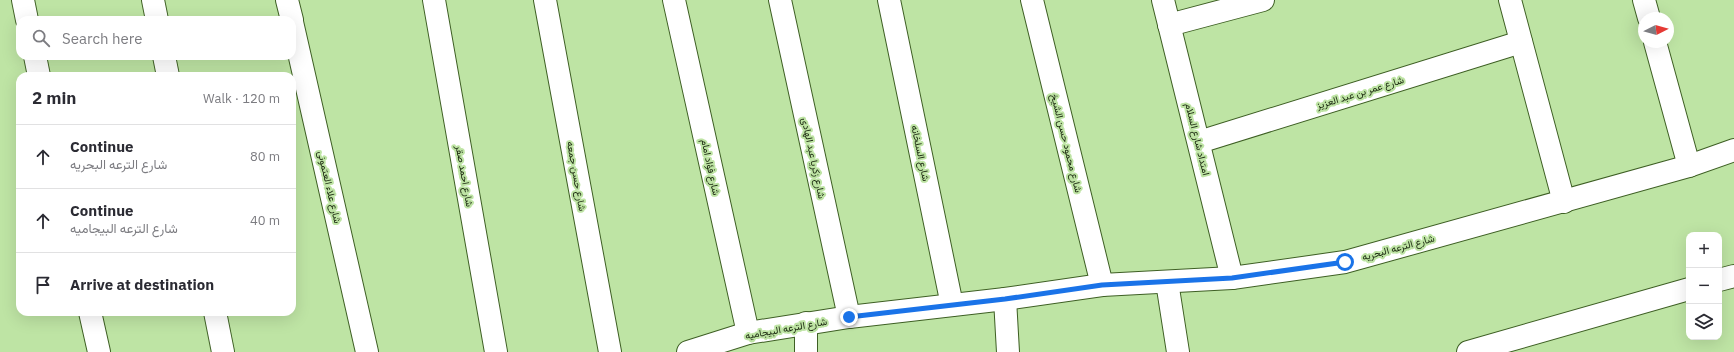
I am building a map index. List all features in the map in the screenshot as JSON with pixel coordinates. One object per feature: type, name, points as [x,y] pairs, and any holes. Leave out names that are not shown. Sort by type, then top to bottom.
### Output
[{"type":"street","points":[[23,0],[26,16]]},
{"type":"street","points":[[153,0],[156,16]]},
{"type":"street","name":"شارع علاء العتمونى","points":[[287,0],[291,16]]},
{"type":"street","name":"شارع احمد صقر","points":[[434,0],[496,352]]},
{"type":"street","name":"شارع حسن جمعه","points":[[545,0],[610,352]]},
{"type":"street","name":"شارع فؤاد امام","points":[[674,0],[748,333]]},
{"type":"street","name":"شارع زكريا عبد الهادى","points":[[780,0],[849,317]]},
{"type":"street","name":"شارع السلخانه","points":[[889,0],[952,305]]},
{"type":"street","name":"شارع محمود حسن الشيخ","points":[[1032,0],[1102,285]]},
{"type":"street","name":"امتداد شارع السلام","points":[[1163,0],[1232,278]]},
{"type":"street","points":[[1170,25],[1262,0]]},
{"type":"street","points":[[1510,0],[1564,202]]},
{"type":"street","points":[[1644,0],[1647,12]]},
{"type":"street","name":"شارع علاء العتمونى","points":[[296,39],[367,352]]},
{"type":"street","name":"شارع عمر بن عبد العزيز","points":[[1199,142],[1521,42]]},
{"type":"street","points":[[1657,48],[1689,166]]},
{"type":"street","points":[[36,60],[38,72]]},
{"type":"street","points":[[165,60],[167,72]]},
{"type":"street","name":"شارع الترعه البحريه","points":[[1005,299],[1102,285],[1232,278],[1345,262],[1564,202],[1689,166],[1734,150]]},
{"type":"street","points":[[1722,279],[1734,276]]},
{"type":"street","points":[[1167,282],[1178,352]]},
{"type":"street","points":[[1468,352],[1686,290]]},
{"type":"street","points":[[1005,299],[1008,352]]},
{"type":"street","name":"شارع الترعه البيجاميه","points":[[688,352],[748,333],[806,323],[1005,299]]},
{"type":"street","points":[[91,316],[99,352]]},
{"type":"street","points":[[216,316],[222,352]]},
{"type":"street","points":[[806,323],[806,352]]},
{"type":"route","points":[[849,317],[1005,299],[1102,285],[1232,278],[1345,262]]}]
